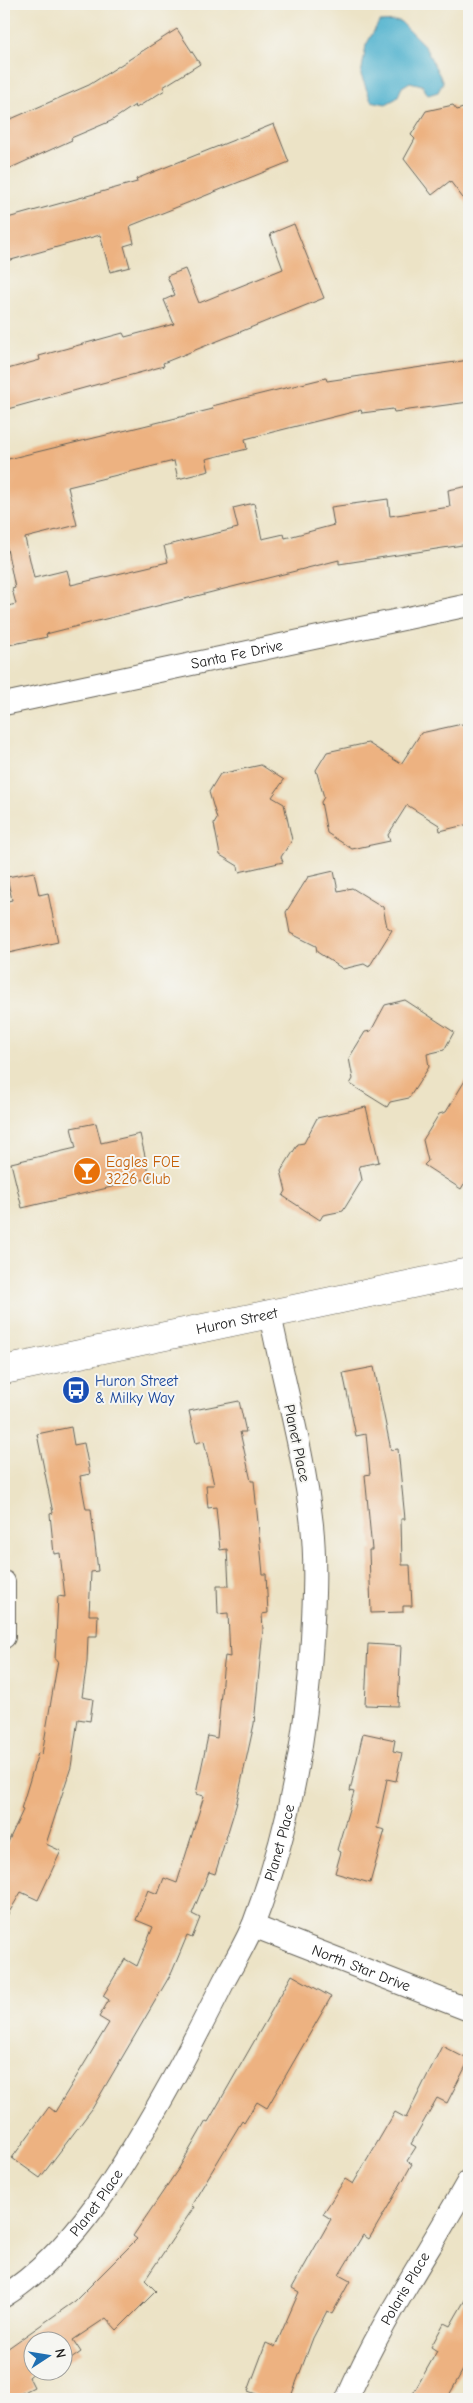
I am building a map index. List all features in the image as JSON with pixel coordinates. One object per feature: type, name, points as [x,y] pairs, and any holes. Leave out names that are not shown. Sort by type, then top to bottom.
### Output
[{"type":"main road","name":"Huron Street","points":[[4,1370],[469,1272]]},
{"type":"street","name":"Santa Fe Drive","points":[[4,704],[469,605]]},
{"type":"street","name":"Planet Place","points":[[4,2296],[14,2290],[63,2245],[126,2163],[181,2065],[253,1926],[290,1806],[302,1749],[310,1683],[315,1589],[312,1527],[303,1466],[270,1314]]},
{"type":"street","points":[[4,1582],[4,1637]]},
{"type":"street","name":"North Star Drive","points":[[253,1926],[469,2010]]},
{"type":"street","name":"Polaris Place","points":[[346,2399],[396,2303],[439,2235],[469,2180]]},
{"type":"water","points":[[400,21],[424,45],[443,82],[438,92],[428,95],[422,85],[410,82],[402,87],[397,98],[386,104],[371,101],[361,75],[366,45],[379,22]]},
{"type":"building","points":[[177,29],[200,64],[163,87],[165,90],[136,108],[135,105],[111,121],[71,138],[72,140],[4,171],[4,122],[89,85]]},
{"type":"building","points":[[453,105],[457,110],[469,106],[469,206],[450,181],[432,195],[404,159],[415,139],[411,135],[426,111]]},
{"type":"building","points":[[274,124],[289,162],[130,226],[134,243],[124,246],[130,267],[110,272],[100,235],[4,262],[4,219],[137,182],[136,179]]},
{"type":"building","points":[[294,224],[324,298],[163,363],[164,366],[4,410],[4,370],[40,360],[39,356],[123,333],[125,337],[174,324],[164,300],[175,295],[167,276],[185,269],[199,303],[283,269],[270,234]]},
{"type":"building","points":[[469,360],[469,402],[394,412],[393,409],[362,413],[361,410],[245,439],[247,449],[206,459],[209,471],[178,479],[174,461],[68,487],[77,525],[25,538],[34,578],[67,570],[71,585],[168,562],[164,546],[238,528],[233,508],[254,503],[262,539],[284,534],[285,538],[334,525],[331,507],[388,499],[390,516],[450,507],[448,490],[469,486],[469,544],[339,564],[339,560],[46,634],[47,637],[4,646],[4,607],[16,604],[12,589],[15,588],[4,534],[4,460],[213,409],[212,406],[326,378],[327,381]]},
{"type":"building","points":[[462,724],[469,729],[469,824],[440,831],[439,825],[407,805],[388,835],[390,841],[352,849],[327,833],[321,802],[324,797],[316,770],[327,752],[368,743],[401,764],[421,733]]},
{"type":"building","points":[[261,765],[284,780],[272,797],[284,804],[292,840],[281,857],[283,862],[239,872],[238,866],[220,855],[214,824],[217,819],[209,792],[220,774]]},
{"type":"building","points":[[334,871],[338,891],[352,888],[383,907],[387,927],[392,930],[369,967],[364,964],[343,969],[317,952],[316,946],[290,933],[286,912],[308,877]]},
{"type":"building","points":[[34,872],[39,895],[48,893],[58,942],[4,954],[4,902],[12,900],[7,877]]},
{"type":"building","points":[[405,1000],[454,1032],[444,1050],[427,1054],[429,1067],[409,1098],[390,1102],[387,1107],[350,1084],[353,1079],[349,1058],[365,1032],[371,1031],[385,1005]]},
{"type":"building","points":[[469,1074],[469,1183],[464,1184],[461,1189],[424,1165],[428,1161],[423,1140],[439,1114],[446,1112]]},
{"type":"building","points":[[366,1107],[379,1162],[359,1166],[362,1180],[343,1211],[323,1215],[320,1220],[283,1196],[286,1191],[281,1171],[298,1144],[304,1143],[317,1118]]},
{"type":"building","points":[[96,1123],[101,1143],[140,1134],[150,1178],[22,1208],[11,1163],[76,1148],[71,1128]]},
{"type":"building","points":[[374,1367],[391,1450],[398,1449],[405,1519],[401,1519],[402,1565],[410,1565],[412,1606],[403,1606],[403,1612],[371,1613],[369,1550],[372,1550],[365,1475],[370,1474],[366,1434],[356,1436],[343,1373]]},
{"type":"building","points":[[239,1401],[246,1432],[240,1432],[251,1481],[254,1481],[263,1574],[266,1574],[268,1613],[262,1614],[263,1630],[254,1724],[236,1806],[215,1874],[209,1872],[192,1914],[200,1918],[192,1938],[187,1936],[172,1972],[92,2109],[40,2178],[12,2158],[49,2107],[55,2112],[109,2023],[99,2017],[109,2000],[103,1996],[125,1959],[137,1966],[153,1927],[136,1920],[148,1890],[158,1894],[164,1878],[177,1883],[204,1796],[196,1794],[208,1736],[217,1738],[225,1656],[230,1657],[228,1613],[218,1614],[217,1586],[229,1586],[227,1549],[220,1550],[216,1507],[208,1508],[206,1485],[214,1485],[204,1441],[196,1443],[189,1411]]},
{"type":"building","points":[[71,1427],[74,1445],[84,1443],[90,1474],[80,1476],[86,1509],[91,1509],[98,1571],[91,1572],[89,1615],[98,1615],[97,1636],[88,1636],[87,1662],[82,1697],[93,1699],[90,1721],[78,1719],[71,1767],[46,1844],[61,1851],[38,1900],[21,1892],[4,1921],[4,1851],[23,1810],[21,1809],[38,1753],[42,1754],[58,1660],[55,1660],[58,1596],[65,1597],[60,1553],[54,1554],[50,1514],[53,1513],[37,1434]]},
{"type":"building","points":[[368,1644],[401,1646],[398,1706],[365,1705]]},
{"type":"building","points":[[363,1733],[395,1740],[393,1751],[402,1753],[396,1781],[387,1779],[377,1828],[385,1830],[370,1883],[335,1873],[341,1852],[337,1850],[354,1792],[350,1791]]},
{"type":"building","points":[[292,1975],[331,1997],[267,2108],[257,2102],[244,2123],[242,2121],[191,2206],[194,2207],[145,2280],[156,2291],[117,2330],[106,2318],[73,2340],[81,2352],[72,2358],[72,2330],[34,2330],[75,2301],[137,2239],[133,2236],[179,2168],[206,2121],[208,2122]]},
{"type":"building","points":[[442,2046],[469,2060],[447,2103],[437,2098],[411,2144],[416,2147],[407,2161],[412,2164],[369,2239],[363,2235],[339,2275],[350,2281],[332,2314],[327,2311],[313,2338],[290,2399],[269,2399],[248,2391],[266,2343],[275,2347],[299,2292],[292,2288],[331,2219],[323,2214],[345,2179],[353,2184],[395,2112],[406,2118]]},
{"type":"building","points":[[469,2293],[469,2359],[447,2399],[410,2399],[437,2351],[431,2347],[444,2323],[450,2326]]},
{"type":"building","points":[[22,2338],[22,2380],[30,2380],[34,2387],[10,2399],[4,2399],[4,2351]]},
{"type":"place","name":"Eagles FOE 3226 Club","points":[[87,1171]]},
{"type":"place","name":"Huron Street & Milky Way","points":[[76,1390]]}]
